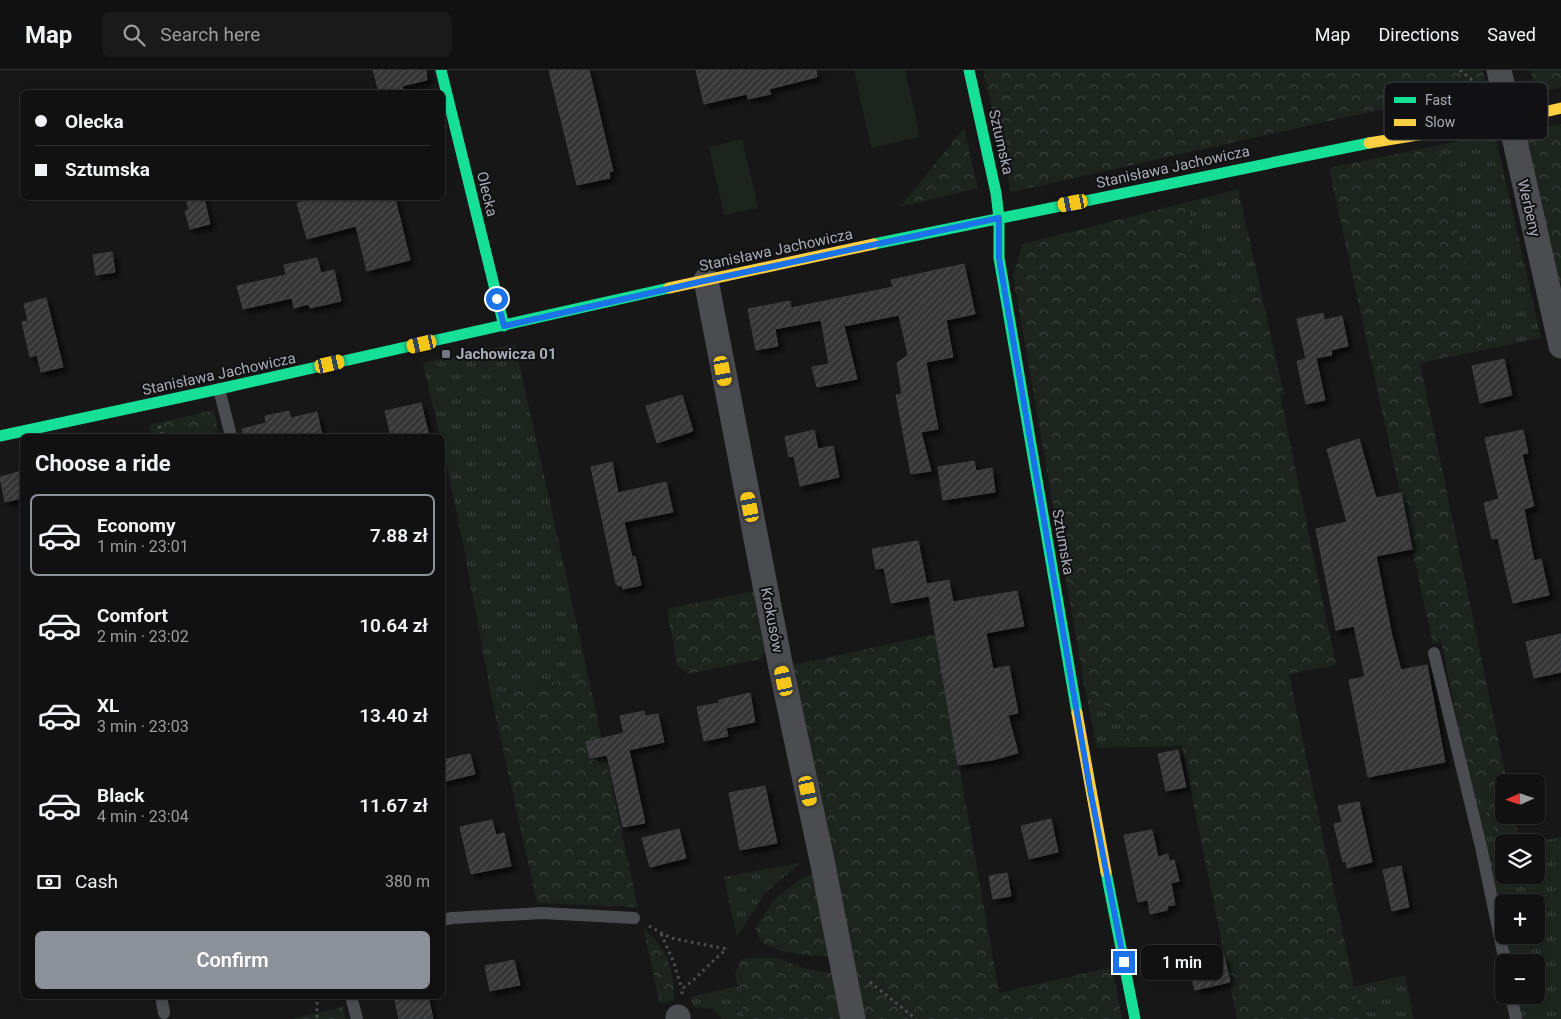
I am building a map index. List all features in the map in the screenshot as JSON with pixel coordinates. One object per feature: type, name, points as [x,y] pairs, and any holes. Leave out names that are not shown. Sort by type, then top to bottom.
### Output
[{"type":"street","name":"Olecka","points":[[441,70],[504,326]]},
{"type":"street","name":"Sztumska","points":[[969,70],[996,192],[1001,267],[1090,789],[1135,1019]]},
{"type":"street","name":"Stanisława Jachowicza","points":[[1548,111],[1561,108]]},
{"type":"street","name":"Stanisława Jachowicza","points":[[24,434],[48,432],[219,389],[706,280],[1335,149],[1389,140]]},
{"type":"street","name":"Werbeny","points":[[1514,140],[1561,346]]},
{"type":"street","name":"Krokusów","points":[[706,280],[780,663],[825,874],[853,1019]]},
{"type":"street","name":"Stanisława Jachowicza","points":[[0,436],[20,434]]},
{"type":"lane","points":[[219,389],[230,434]]},
{"type":"lane","points":[[1434,653],[1481,847],[1502,954]]},
{"type":"lane","points":[[445,919],[542,913],[634,918]]},
{"type":"lane","points":[[162,999],[164,1013]]},
{"type":"lane","points":[[353,999],[357,1019]]},
{"type":"lane","points":[[1513,1004],[1516,1019]]},
{"type":"path","points":[[634,918],[661,933],[679,940],[727,950],[713,960],[694,981],[682,989]]},
{"type":"path","points":[[661,933],[682,989],[679,1012]]},
{"type":"path","points":[[843,964],[867,979],[916,1019]]},
{"type":"path","points":[[317,999],[317,1019]]},
{"type":"green space","points":[[854,70],[905,70],[920,137],[871,148]]},
{"type":"green space","points":[[983,70],[1483,70],[1485,82],[1384,82],[1384,109],[1011,192]]},
{"type":"green space","points":[[1531,70],[1561,70],[1561,87],[1548,90],[1548,82],[1534,82]]},
{"type":"green space","points":[[1561,124],[1561,303],[1521,140],[1548,140],[1548,127]]},
{"type":"green space","points":[[964,128],[978,188],[900,207]]},
{"type":"green space","points":[[742,139],[758,208],[724,215],[709,147]]},
{"type":"green space","points":[[1464,140],[1496,140],[1541,338],[1483,350],[1439,145]]},
{"type":"green space","points":[[1439,145],[1483,350],[1420,363],[1505,774],[1495,774],[1495,824],[1516,824],[1517,829],[1495,833],[1483,783],[1471,786],[1441,641],[1433,644],[1329,168]]},
{"type":"green space","points":[[1238,189],[1262,296],[1210,306],[1188,202]]},
{"type":"green space","points":[[1188,202],[1210,305],[1262,296],[1284,395],[1280,394],[1336,665],[1289,674],[1361,1019],[1237,1019],[1182,746],[1130,747],[1129,738],[1120,721],[1100,700],[1085,689],[1013,276],[1023,244]]},
{"type":"green space","points":[[515,344],[588,675],[491,695],[445,458],[445,434],[440,434],[423,363]]},
{"type":"green space","points":[[214,410],[219,434],[151,434],[149,425]]},
{"type":"green space","points":[[753,591],[770,646],[760,659],[688,674],[677,665],[667,609]]},
{"type":"green space","points":[[936,634],[999,993],[1112,967],[1122,1019],[862,1019],[793,665]]},
{"type":"green space","points":[[588,675],[638,907],[537,903],[491,695]]},
{"type":"green space","points":[[1085,689],[1100,700],[1120,721],[1129,738],[1130,747],[1097,748]]},
{"type":"green space","points":[[1483,783],[1495,833],[1517,829],[1518,834],[1495,834],[1495,884],[1545,884],[1545,840],[1561,837],[1561,1019],[1520,1019],[1517,1004],[1545,1004],[1545,954],[1507,954],[1505,944],[1545,944],[1545,894],[1495,894],[1495,897],[1471,786]]},
{"type":"green space","points":[[800,863],[765,893],[737,937],[724,877]]},
{"type":"green space","points":[[815,873],[832,957],[781,951],[764,943],[758,936],[756,926],[775,899],[801,879]]},
{"type":"green space","points":[[643,927],[658,943],[668,960],[673,978],[674,1000],[660,1004]]},
{"type":"green space","points":[[777,958],[806,969],[836,974],[845,1019],[745,1019],[735,974],[742,959]]},
{"type":"green space","points":[[1405,975],[1414,1019],[1361,1019],[1354,987]]},
{"type":"green space","points":[[738,986],[745,1019],[721,1019],[713,1009],[694,1007],[690,997]]},
{"type":"green space","points":[[343,1007],[346,1019],[290,1019]]},
{"type":"building","points":[[373,70],[426,70],[427,80],[402,86],[403,90],[378,90]]},
{"type":"building","points":[[549,70],[589,70],[613,171],[609,172],[610,178],[577,185]]},
{"type":"building","points":[[696,70],[816,70],[817,77],[769,89],[771,94],[748,99],[747,94],[704,104]]},
{"type":"building","points":[[186,200],[204,200],[210,224],[190,229],[185,211],[189,210]]},
{"type":"building","points":[[311,200],[395,200],[410,260],[367,271],[356,226],[307,239],[297,203]]},
{"type":"building","points":[[112,252],[115,272],[96,275],[93,255]]},
{"type":"building","points":[[317,258],[321,273],[334,270],[341,301],[310,308],[309,304],[294,308],[292,298],[243,309],[237,286],[286,275],[284,265]]},
{"type":"building","points":[[964,264],[975,314],[946,320],[953,357],[926,362],[938,429],[921,432],[931,471],[911,474],[896,395],[902,394],[897,363],[908,355],[899,315],[844,326],[857,379],[817,387],[812,367],[829,364],[821,320],[775,329],[778,346],[756,350],[748,309],[790,301],[791,308],[893,287],[891,280]]},
{"type":"building","points":[[46,298],[63,367],[41,372],[37,355],[30,357],[22,322],[28,321],[24,304]]},
{"type":"building","points":[[1323,313],[1324,320],[1342,316],[1348,346],[1331,350],[1332,355],[1316,358],[1325,400],[1306,404],[1297,361],[1306,359],[1297,319]]},
{"type":"building","points":[[1504,359],[1512,395],[1480,403],[1472,366]]},
{"type":"building","points":[[682,395],[693,431],[657,443],[646,406]]},
{"type":"building","points":[[421,403],[429,434],[391,434],[385,411]]},
{"type":"building","points":[[289,411],[291,418],[317,412],[322,434],[243,434],[242,429],[266,423],[265,416]]},
{"type":"building","points":[[814,430],[818,449],[833,446],[839,477],[800,486],[794,456],[789,457],[785,437]]},
{"type":"building","points":[[1523,430],[1528,453],[1522,454],[1534,506],[1524,509],[1534,561],[1541,559],[1549,595],[1513,603],[1498,538],[1492,539],[1484,503],[1499,499],[1485,438]]},
{"type":"building","points":[[1359,439],[1376,498],[1401,493],[1412,549],[1376,556],[1392,636],[1401,670],[1427,665],[1445,762],[1368,777],[1349,680],[1365,677],[1354,626],[1336,630],[1316,529],[1347,522],[1327,449]]},
{"type":"building","points":[[974,461],[976,471],[992,468],[995,492],[943,500],[938,467]]},
{"type":"building","points":[[612,462],[618,493],[666,482],[673,512],[624,522],[632,557],[635,556],[641,585],[623,589],[622,585],[618,586],[616,584],[591,467]]},
{"type":"building","points":[[20,472],[20,498],[5,502],[0,477]]},
{"type":"building","points":[[918,541],[929,596],[891,603],[884,568],[876,569],[872,549]]},
{"type":"building","points":[[949,580],[953,602],[1017,591],[1024,626],[986,633],[993,669],[1009,666],[1018,713],[1008,715],[1018,753],[992,760],[958,765],[927,584]]},
{"type":"building","points":[[1561,634],[1561,672],[1534,678],[1526,642]]},
{"type":"building","points":[[750,693],[755,722],[726,728],[728,736],[704,741],[697,707],[719,703],[719,700]]},
{"type":"building","points":[[644,711],[645,716],[658,714],[664,742],[629,750],[645,823],[623,827],[607,755],[590,758],[586,742],[624,733],[620,716]]},
{"type":"building","points":[[1178,750],[1186,787],[1166,791],[1158,754]]},
{"type":"building","points":[[470,754],[475,774],[445,781],[445,759]]},
{"type":"building","points":[[765,786],[777,843],[740,850],[729,793]]},
{"type":"building","points":[[1359,802],[1372,862],[1347,868],[1346,861],[1343,862],[1334,824],[1342,822],[1338,806]]},
{"type":"building","points":[[1051,819],[1058,852],[1029,859],[1021,826]]},
{"type":"building","points":[[492,820],[496,835],[504,833],[511,866],[471,874],[460,827]]},
{"type":"building","points":[[679,829],[686,858],[650,867],[642,838]]},
{"type":"building","points":[[1152,830],[1158,857],[1168,854],[1169,861],[1174,860],[1179,881],[1171,883],[1175,905],[1167,906],[1168,910],[1150,914],[1148,900],[1138,902],[1124,835]]},
{"type":"building","points":[[1401,866],[1409,907],[1392,911],[1383,870]]},
{"type":"building","points":[[1007,873],[1011,896],[993,899],[989,876]]},
{"type":"building","points":[[1224,956],[1230,982],[1195,990],[1188,964]]},
{"type":"building","points":[[514,960],[520,985],[490,991],[485,966]]},
{"type":"building","points":[[395,999],[429,999],[433,1019],[399,1019]]},
{"type":"traffic: fast","points":[[441,70],[504,326]]},
{"type":"traffic: fast","points":[[969,70],[996,193],[999,218],[999,258],[1077,713]]},
{"type":"traffic: fast","points":[[874,244],[1369,143]]},
{"type":"traffic: fast","points":[[0,436],[669,288]]},
{"type":"traffic: fast","points":[[1106,872],[1135,1019]]},
{"type":"traffic: slow","points":[[1548,111],[1561,108]]},
{"type":"traffic: slow","points":[[1369,143],[1387,140]]},
{"type":"traffic: slow","points":[[669,288],[874,244]]},
{"type":"traffic: slow","points":[[1077,713],[1106,872]]},
{"type":"place","name":"Jachowicza 01","points":[[446,354]]},
{"type":"route","points":[[497,299],[504,326],[999,218],[999,258],[1090,789],[1124,962]]}]
